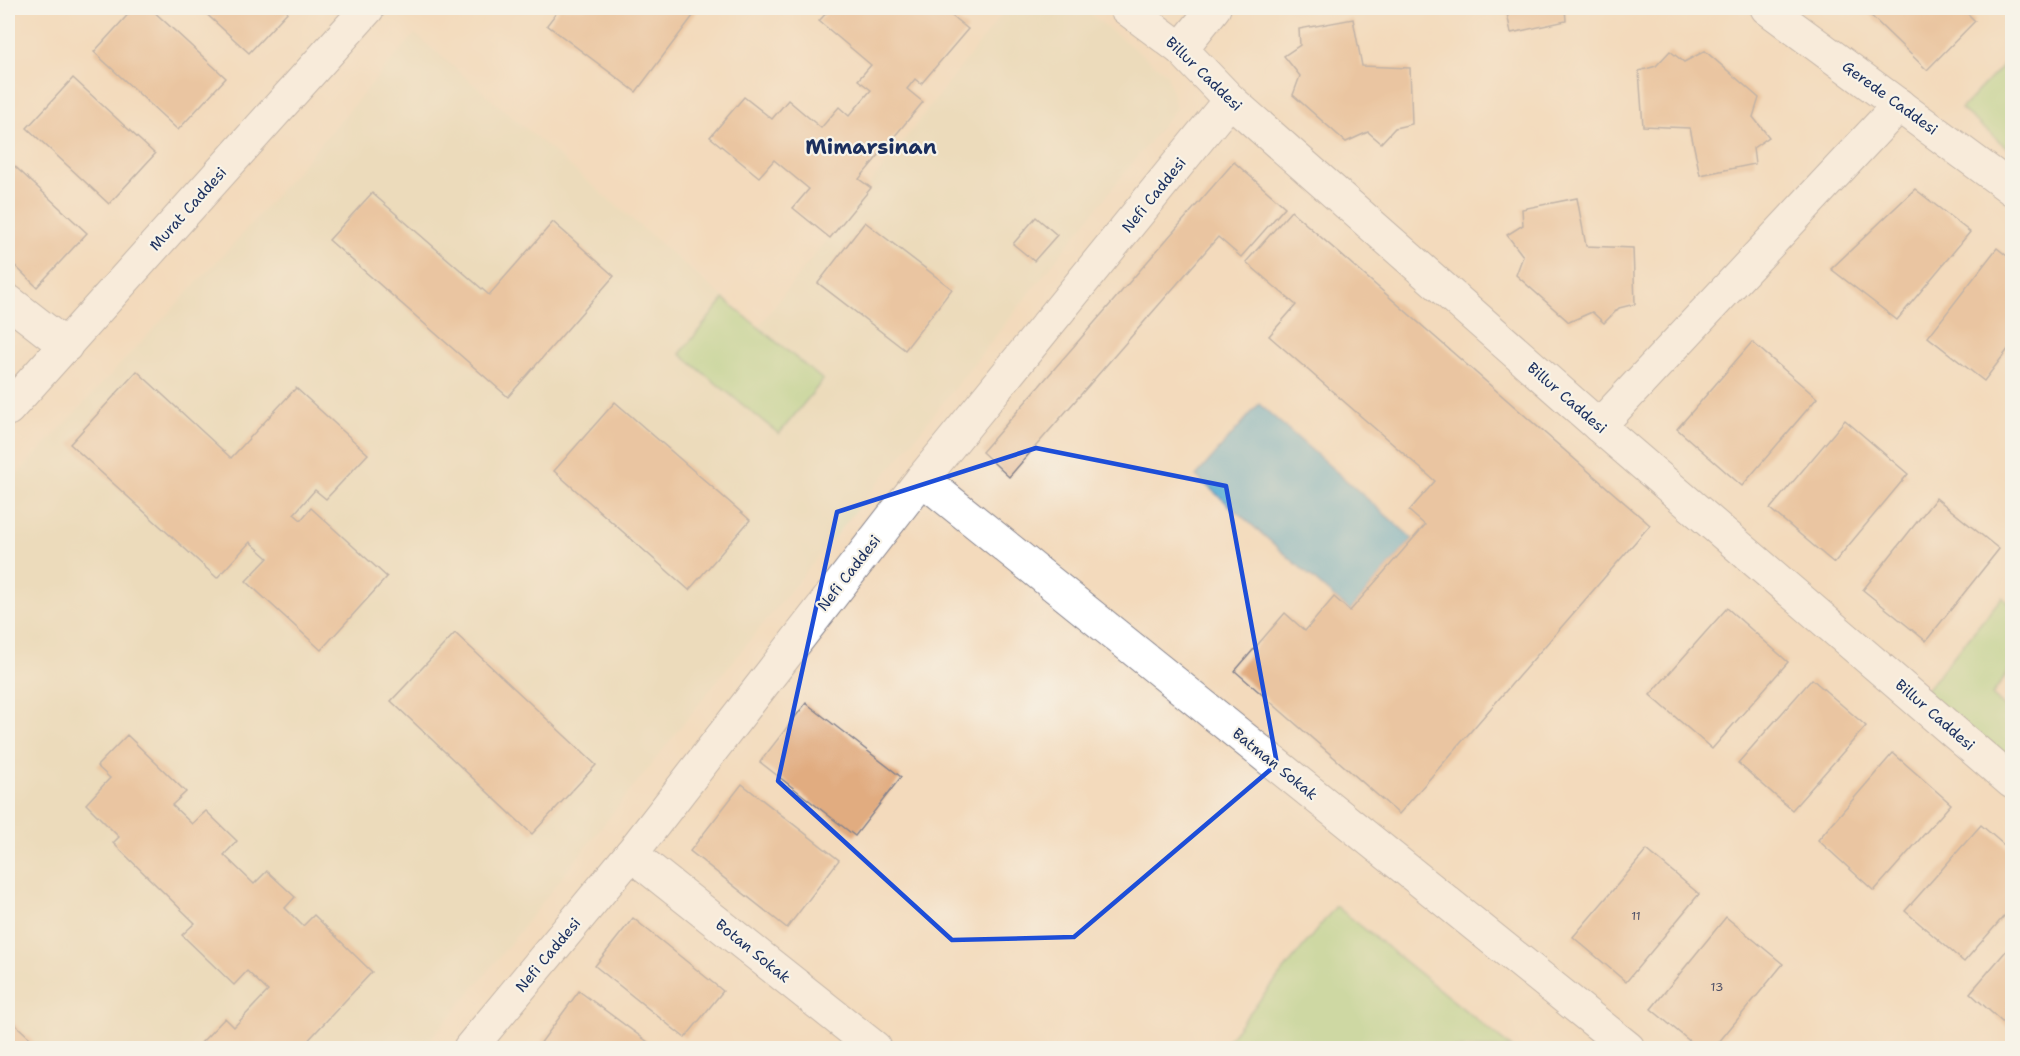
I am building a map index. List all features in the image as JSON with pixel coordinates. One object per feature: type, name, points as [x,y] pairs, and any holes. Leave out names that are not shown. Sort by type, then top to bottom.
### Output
[{"type":"street","name":"Murat Caddesi","points":[[8,409],[368,8]]},
{"type":"street","name":"Billur Caddesi","points":[[1126,8],[1181,49],[1230,100],[1599,426],[2013,782]]},
{"type":"street","points":[[1181,49],[1214,8]]},
{"type":"street","name":"Gerede Caddesi","points":[[1767,8],[2013,189]]},
{"type":"street","name":"Nefi Caddesi","points":[[470,1048],[631,854],[922,479],[1230,100]]},
{"type":"street","points":[[1599,426],[1899,105]]},
{"type":"street","points":[[8,301],[66,346]]},
{"type":"street","name":"Batman Sokak","points":[[922,479],[1628,1048]]},
{"type":"street","name":"Botan Sokak","points":[[631,854],[875,1048]]},
{"type":"highlighted area","points":[[1036,448],[1226,486],[1277,764],[1074,937],[952,940],[778,781],[837,512]]},
{"type":"shaded area","points":[[1007,8],[1082,8],[1167,74],[1176,108],[906,449],[731,663],[488,971],[423,1048],[8,1048],[8,484],[239,238],[415,34],[758,327]]},
{"type":"green space","points":[[2012,55],[2012,152],[1961,109]]},
{"type":"green space","points":[[724,299],[823,380],[779,434],[680,354]]},
{"type":"green space","points":[[2002,597],[2012,605],[2012,666],[1992,695],[2012,714],[2012,787],[1916,702]]},
{"type":"green space","points":[[1336,906],[1512,1048],[1221,1048]]},
{"type":"water","points":[[1259,404],[1413,539],[1350,611],[1196,476]]},
{"type":"building","points":[[134,8],[150,8],[226,78],[178,130],[94,52]]},
{"type":"building","points":[[200,8],[291,8],[249,53]]},
{"type":"building","points":[[560,8],[699,8],[636,92],[547,25]]},
{"type":"building","points":[[831,8],[942,8],[968,29],[921,84],[915,79],[907,89],[923,102],[859,179],[871,188],[830,238],[793,208],[809,189],[774,160],[759,177],[710,137],[744,97],[772,119],[788,100],[821,128],[839,107],[849,116],[871,90],[858,80],[871,65],[819,21]]},
{"type":"building","points":[[1506,8],[1565,8],[1566,21],[1511,33]]},
{"type":"building","points":[[1863,8],[1962,8],[1975,21],[1927,70]]},
{"type":"building","points":[[1353,19],[1362,66],[1410,68],[1412,124],[1395,128],[1381,143],[1368,132],[1346,142],[1293,95],[1300,76],[1284,56],[1300,45],[1299,29]]},
{"type":"building","points":[[1670,51],[1684,62],[1705,51],[1759,98],[1753,117],[1769,137],[1753,148],[1755,164],[1700,175],[1690,128],[1643,126],[1639,71],[1656,66]]},
{"type":"building","points":[[73,78],[155,154],[109,204],[27,128]]},
{"type":"building","points":[[8,160],[87,233],[37,287],[8,259]]},
{"type":"building","points":[[1234,162],[1285,207],[1241,257],[1218,237],[1009,477],[982,452]]},
{"type":"building","points":[[1915,189],[1970,232],[1897,320],[1831,269]]},
{"type":"building","points":[[372,193],[489,295],[553,222],[614,276],[508,397],[329,240]]},
{"type":"building","points":[[1577,198],[1586,246],[1633,248],[1635,304],[1619,308],[1604,323],[1592,312],[1569,322],[1516,275],[1523,256],[1507,235],[1523,225],[1522,209]]},
{"type":"building","points":[[1291,211],[1650,525],[1399,814],[1235,671],[1285,613],[1305,631],[1334,597],[1350,611],[1425,525],[1409,511],[1435,481],[1269,336],[1296,305],[1246,262]]},
{"type":"building","points":[[1036,217],[1057,235],[1034,261],[1013,244]]},
{"type":"building","points":[[865,222],[952,289],[905,350],[818,283]]},
{"type":"building","points":[[1997,248],[2012,260],[2012,344],[1984,381],[1928,337]]},
{"type":"building","points":[[1752,342],[1817,398],[1742,486],[1677,429]]},
{"type":"building","points":[[137,371],[231,458],[296,388],[368,454],[326,499],[315,490],[294,514],[301,520],[311,508],[387,577],[321,650],[246,581],[268,558],[250,542],[217,578],[70,444]]},
{"type":"building","points":[[615,402],[750,520],[689,590],[554,471]]},
{"type":"building","points":[[1845,420],[1908,474],[1834,563],[1770,509]]},
{"type":"building","points":[[1936,498],[1999,549],[1926,641],[1863,590]]},
{"type":"building","points":[[1727,608],[1788,662],[1712,749],[1650,695]]},
{"type":"building","points":[[455,633],[596,765],[532,834],[391,701]]},
{"type":"building","points":[[1812,679],[1866,726],[1792,810],[1738,763]]},
{"type":"building","points":[[806,703],[901,777],[855,836],[760,762]]},
{"type":"building","points":[[127,735],[186,792],[172,805],[192,824],[206,811],[237,841],[224,855],[254,884],[267,871],[295,897],[285,908],[303,926],[314,915],[372,972],[301,1048],[204,1048],[200,1044],[225,1018],[234,1027],[268,991],[247,971],[234,985],[182,935],[195,923],[113,843],[119,837],[86,804],[110,778],[97,766]]},
{"type":"building","points":[[1893,753],[1951,804],[1874,891],[1818,840]]},
{"type":"building","points":[[742,784],[839,860],[787,928],[690,851]]},
{"type":"building","points":[[1981,825],[2012,852],[2012,907],[1964,962],[1905,911]]},
{"type":"building","points":[[1647,850],[1699,894],[1626,982],[1573,937]]},
{"type":"building","points":[[1726,917],[1783,964],[1714,1048],[1698,1048],[1651,1009]]},
{"type":"building","points":[[633,918],[723,991],[685,1038],[595,966]]},
{"type":"building","points":[[2012,944],[2012,1031],[1970,993]]},
{"type":"building","points":[[579,991],[656,1048],[537,1048]]},
{"type":"building","points":[[8,1018],[41,1048],[8,1048]]},
{"type":"district","name":"Mimarsinan","points":[[871,147]]}]
